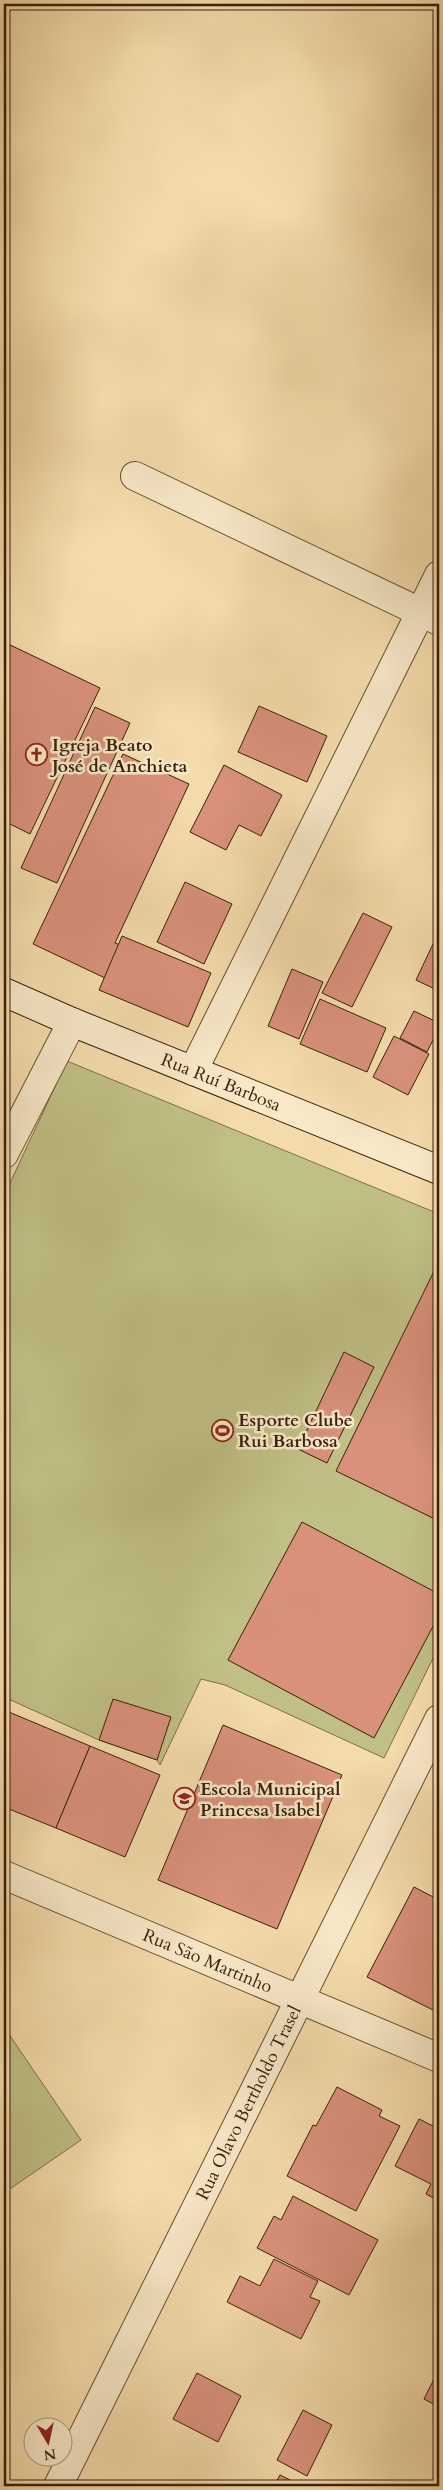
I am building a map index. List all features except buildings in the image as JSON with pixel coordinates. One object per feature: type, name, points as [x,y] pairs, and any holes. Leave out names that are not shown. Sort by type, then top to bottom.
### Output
[{"type":"street","points":[[135,476],[430,616]]},
{"type":"street","points":[[193,1071],[430,616],[439,575]]},
{"type":"street","name":"Rua Ruí Barbosa","points":[[4,992],[72,1022],[439,1170]]},
{"type":"street","points":[[4,1154],[72,1022]]},
{"type":"street","name":"Rua Olavo Bertholdo Trasel","points":[[58,2486],[439,1719]]},
{"type":"street","name":"Rua São Martinho","points":[[4,1875],[302,1998],[439,2058]]},
{"type":"shaded area","name":"Esporte Clube Rui Barbosa","points":[[67,1061],[439,1214],[439,1646],[384,1758],[225,1685],[201,1679],[160,1765],[157,1760],[99,1740],[4,1697],[4,1196]]},
{"type":"shaded area","points":[[4,2027],[81,2140],[4,2193]]},
{"type":"place","name":"Igreja Beato José de Anchieta","points":[[36,755]]},
{"type":"place","name":"Esporte Clube Rui Barbosa","points":[[222,1430]]},
{"type":"place","name":"Escola Municipal Princesa Isabel","points":[[184,1799]]}]
